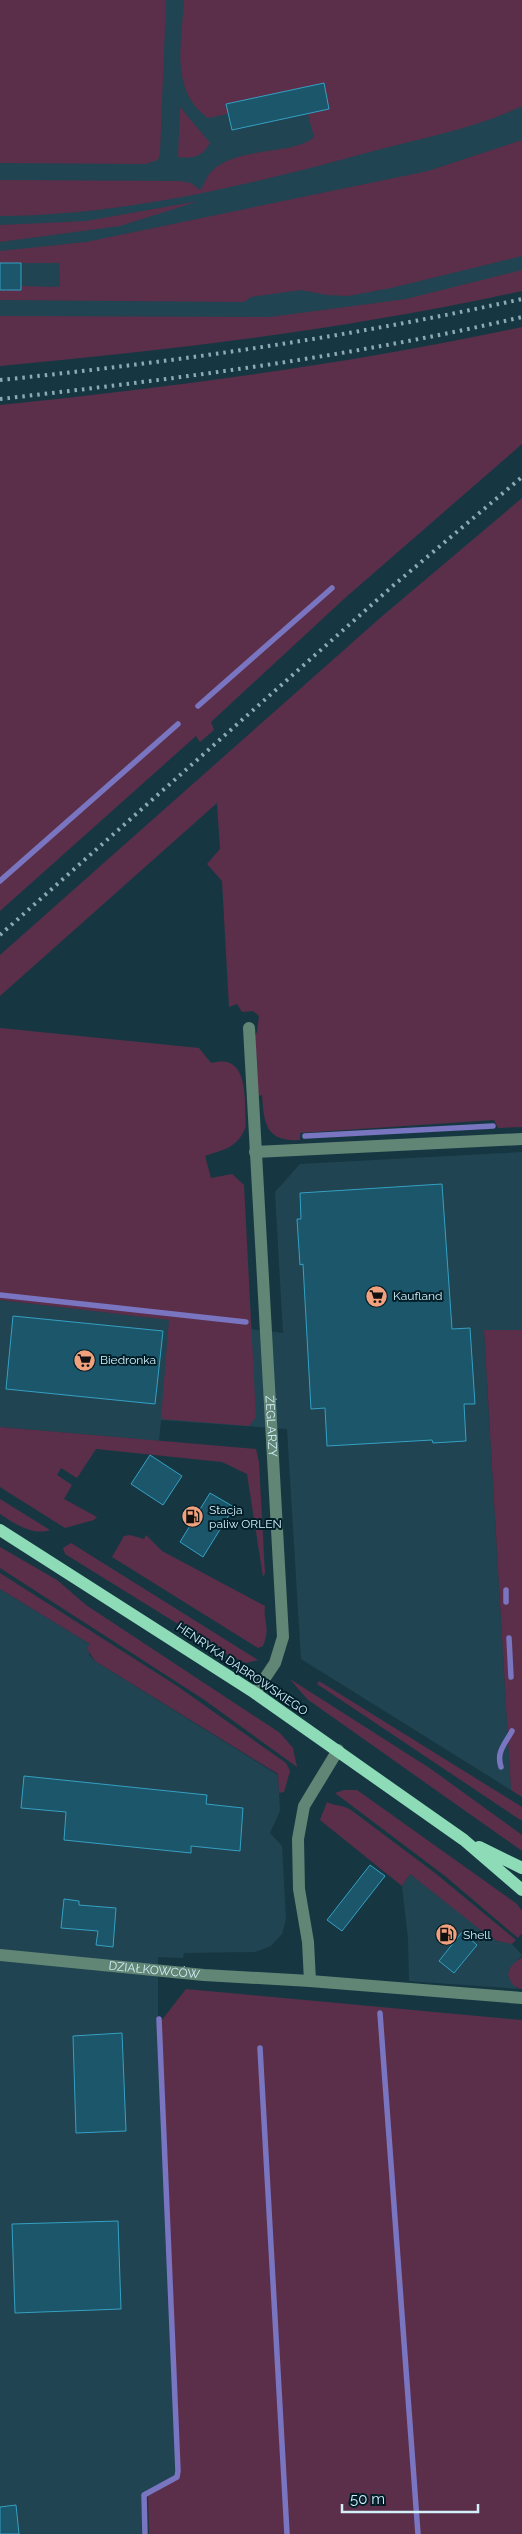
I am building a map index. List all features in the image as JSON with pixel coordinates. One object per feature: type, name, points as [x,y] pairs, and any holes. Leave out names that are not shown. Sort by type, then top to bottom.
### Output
[{"type":"main road","name":"HENRYKA DĄBROWSKIEGO","points":[[0,1530],[255,1692],[464,1840],[522,1890]]},
{"type":"main road","name":"HENRYKA DĄBROWSKIEGO","points":[[464,1840],[522,1868]]},
{"type":"street","name":"ŻEGLARZY","points":[[249,1028],[284,1637],[275,1663],[255,1692]]},
{"type":"street","points":[[255,1152],[522,1139]]},
{"type":"street","points":[[310,1981],[308,1942],[300,1889],[298,1839],[304,1806],[338,1750]]},
{"type":"street","name":"DZIAŁKOWCÓW","points":[[0,1955],[204,1975],[310,1981],[522,1998]]},
{"type":"shaded area","points":[[0,0],[522,0],[522,274],[407,303],[0,366]]},
{"type":"shaded area","points":[[0,0],[166,0],[160,153],[158,160],[145,164],[0,163]]},
{"type":"shaded area","points":[[184,0],[522,0],[522,106],[488,120],[452,131],[240,185],[192,195],[97,210],[0,216],[0,180],[179,181],[191,183],[200,190],[210,173],[221,164],[248,154],[293,147],[305,143],[314,137],[308,114],[329,109],[324,83],[227,104],[228,114],[208,118],[196,107],[188,94],[181,64],[180,48]]},
{"type":"shaded area","points":[[180,107],[210,143],[197,156],[188,158],[178,157]]},
{"type":"shaded area","points":[[522,140],[522,256],[391,288],[348,296],[327,295],[301,290],[251,297],[244,302],[0,300],[0,290],[21,286],[60,287],[59,263],[0,263],[0,251],[86,242],[428,171]]},
{"type":"shaded area","points":[[199,201],[120,226],[0,242],[0,225],[86,221]]},
{"type":"shaded area","points":[[522,270],[522,291],[392,316],[262,337],[0,366],[0,316],[270,317],[406,299]]},
{"type":"shaded area","points":[[522,327],[522,444],[345,598],[211,722],[214,730],[200,742],[196,736],[0,911],[0,405],[262,373],[392,352]]},
{"type":"shaded area","points":[[522,498],[522,1127],[498,1128],[494,1120],[300,1133],[300,1140],[280,1138],[269,1129],[264,1115],[262,1095],[258,1096],[255,1035],[259,1016],[253,1011],[242,1012],[237,1004],[229,1007],[222,881],[207,864],[220,849],[217,803],[0,996],[0,955],[380,618]]},
{"type":"shaded area","points":[[0,1028],[199,1048],[211,1063],[224,1061],[233,1065],[239,1071],[244,1092],[246,1126],[239,1139],[230,1147],[205,1156],[211,1178],[232,1174],[244,1185],[256,1417],[249,1426],[161,1419],[169,1320],[0,1300]]},
{"type":"shaded area","name":"Kaufland","points":[[522,1152],[522,1330],[484,1331],[511,1790],[301,1659],[287,1429],[161,1420],[159,1441],[0,1427],[0,1300],[283,1333],[275,1192],[300,1164]]},
{"type":"shaded area","points":[[484,1330],[522,1330],[522,1797],[511,1790]]},
{"type":"shaded area","points":[[0,1427],[256,1449],[259,1462],[265,1573],[263,1577],[247,1474],[222,1462],[96,1449],[77,1478],[61,1468],[57,1475],[72,1485],[64,1499],[97,1517],[94,1520],[65,1528],[0,1487]]},
{"type":"shaded area","points":[[0,1499],[50,1530],[30,1530],[11,1521],[0,1514]]},
{"type":"shaded area","points":[[130,1535],[144,1539],[146,1535],[162,1551],[265,1606],[267,1629],[263,1646],[258,1648],[112,1557],[124,1536]]},
{"type":"shaded area","points":[[71,1543],[258,1660],[246,1663],[228,1655],[65,1554],[63,1548]]},
{"type":"shaded area","points":[[0,1547],[57,1580],[86,1605],[280,1733],[293,1748],[297,1767],[203,1699],[0,1568]]},
{"type":"shaded area","points":[[0,1573],[177,1686],[286,1763],[290,1771],[284,1792],[279,1793],[278,1774],[95,1661],[87,1649],[90,1644],[0,1589]]},
{"type":"shaded area","points":[[0,1589],[90,1644],[89,1655],[95,1661],[278,1775],[280,1811],[270,1833],[282,1846],[286,1919],[282,1934],[271,1946],[255,1952],[184,1953],[183,1958],[158,1957],[158,2025],[180,2478],[145,2497],[146,2534],[0,2534]]},
{"type":"shaded area","points":[[290,1679],[431,1769],[522,1835],[522,1851],[307,1699]]},
{"type":"shaded area","points":[[319,1681],[522,1807],[522,1821],[317,1684]]},
{"type":"shaded area","points":[[344,1790],[357,1790],[517,1904],[522,1911],[522,1933],[518,1938],[445,1876],[335,1793]]},
{"type":"shaded area","points":[[327,1802],[351,1810],[435,1873],[516,1940],[512,1944],[497,1941],[410,1874],[402,1886],[320,1820]]},
{"type":"shaded area","name":"Shell","points":[[410,1874],[497,1941],[511,1943],[522,1955],[518,1960],[516,1988],[520,1989],[409,1981],[408,1938],[402,1886]]},
{"type":"shaded area","points":[[522,1957],[522,1989],[513,1984],[508,1974],[511,1966]]},
{"type":"shaded area","points":[[186,1989],[522,2020],[522,2534],[149,2534],[148,2496],[180,2478],[158,2025]]},
{"type":"building","points":[[324,83],[329,109],[232,130],[226,104]]},
{"type":"building","points":[[0,263],[21,263],[21,290],[0,290]]},
{"type":"building","name":"Kaufland","points":[[442,1184],[452,1329],[470,1328],[475,1404],[464,1404],[466,1441],[433,1443],[432,1440],[327,1446],[325,1408],[311,1409],[303,1264],[300,1265],[297,1219],[301,1219],[300,1193]]},
{"type":"building","name":"Biedronka","points":[[13,1316],[163,1331],[155,1404],[6,1389]]},
{"type":"building","points":[[150,1455],[182,1476],[163,1505],[131,1484]]},
{"type":"building","points":[[210,1493],[234,1507],[203,1557],[180,1542]]},
{"type":"building","points":[[24,1776],[207,1795],[206,1804],[243,1808],[240,1851],[191,1846],[191,1853],[64,1840],[66,1812],[21,1808]]},
{"type":"building","points":[[370,1865],[385,1876],[342,1931],[327,1920]]},
{"type":"building","points":[[64,1899],[79,1901],[79,1905],[116,1908],[113,1947],[96,1945],[98,1931],[61,1928]]},
{"type":"building","points":[[462,1932],[477,1945],[454,1973],[439,1961]]},
{"type":"building","points":[[122,2033],[126,2131],[76,2133],[73,2036]]},
{"type":"building","points":[[118,2221],[121,2309],[15,2313],[12,2224]]},
{"type":"building","points":[[16,2505],[19,2534],[0,2534],[0,2507]]},
{"type":"waterway","points":[[198,706],[332,588]]},
{"type":"waterway","points":[[0,881],[178,724]]},
{"type":"waterway","points":[[305,1136],[493,1126]]},
{"type":"waterway","points":[[0,1295],[246,1322]]},
{"type":"waterway","points":[[506,1590],[506,1602]]},
{"type":"waterway","points":[[509,1638],[511,1677]]},
{"type":"waterway","points":[[501,1767],[500,1752],[512,1731]]},
{"type":"waterway","points":[[380,2013],[418,2534]]},
{"type":"waterway","points":[[145,2534],[144,2495],[177,2477],[178,2471],[159,2019]]},
{"type":"waterway","points":[[260,2048],[287,2534]]},
{"type":"railway","points":[[0,380],[131,365],[327,337],[522,299]]},
{"type":"railway","points":[[0,399],[262,366],[393,344],[522,317]]},
{"type":"railway","points":[[0,935],[395,584],[522,477]]},
{"type":"place","name":"Kaufland","points":[[377,1296]]},
{"type":"place","name":"Biedronka","points":[[84,1360]]},
{"type":"place","name":"Stacja paliw ORLEN","points":[[193,1517]]},
{"type":"place","name":"Shell","points":[[447,1935]]}]
